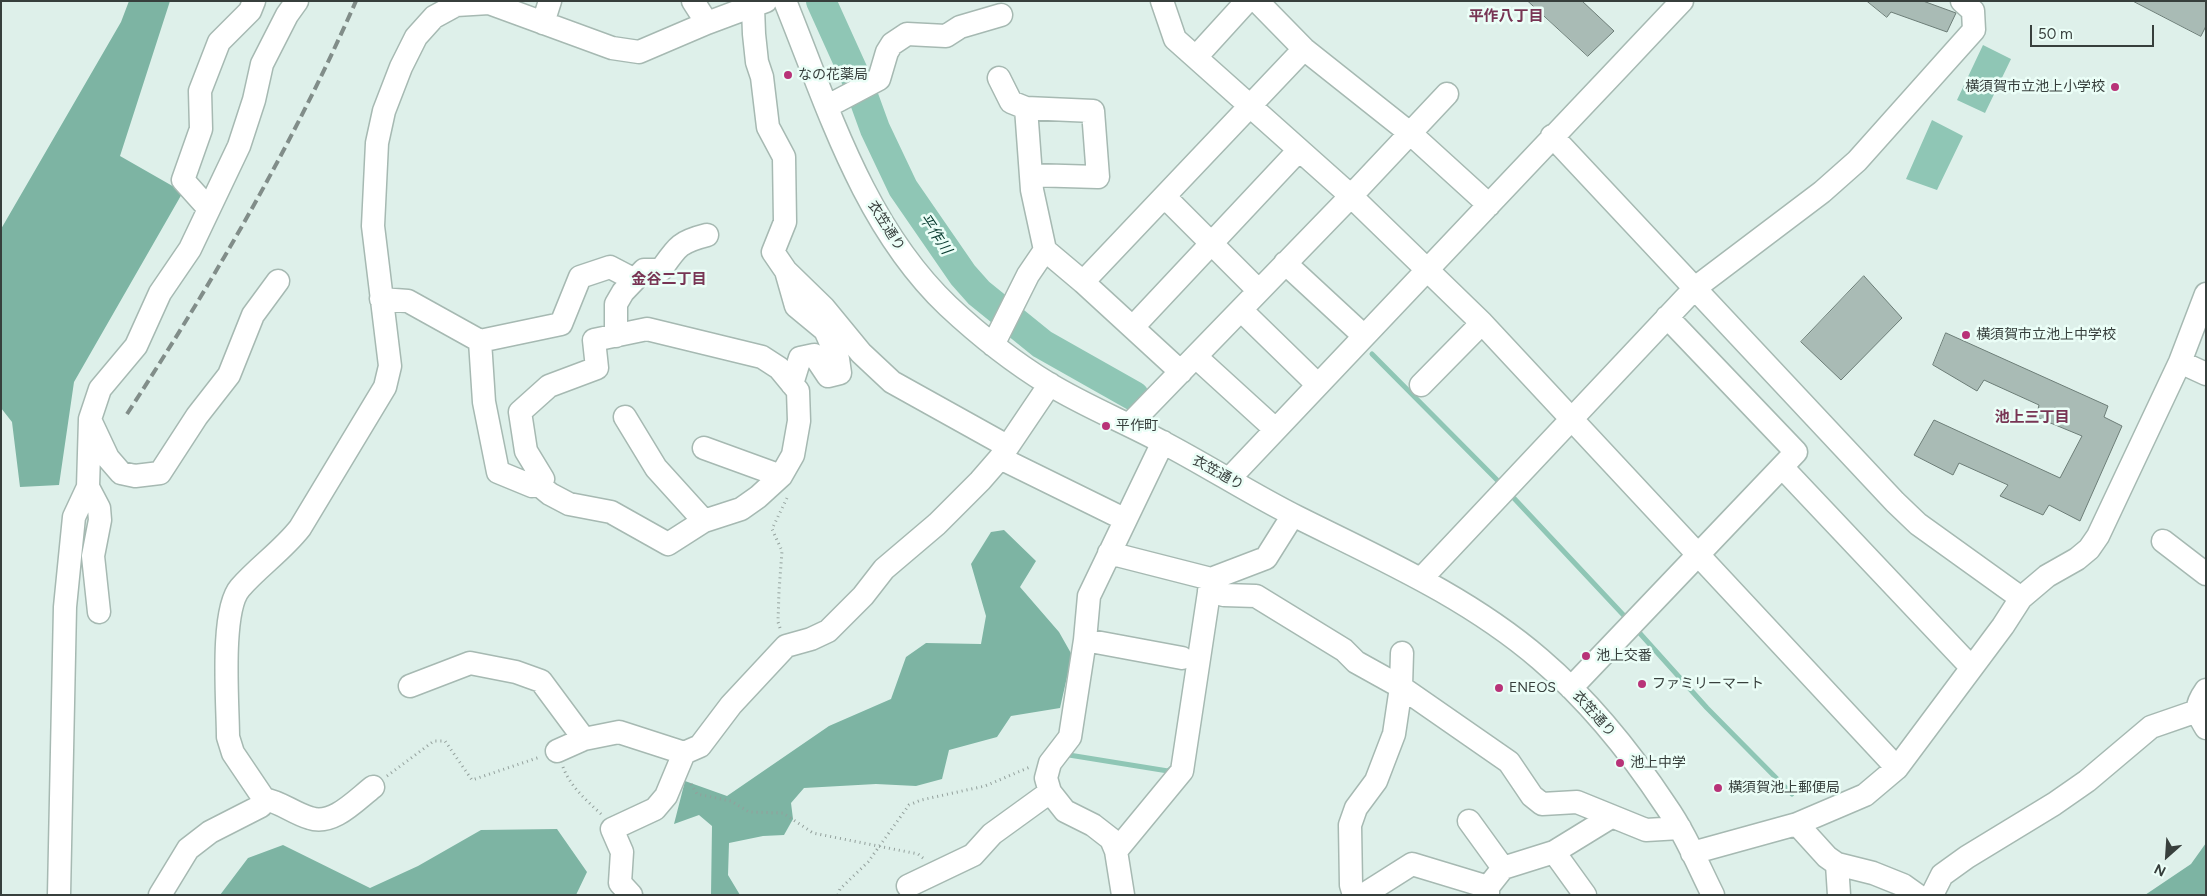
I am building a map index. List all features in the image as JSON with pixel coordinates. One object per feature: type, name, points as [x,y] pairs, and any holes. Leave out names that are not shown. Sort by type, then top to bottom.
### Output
[{"type":"street","points":[[209,209],[183,180],[201,129],[200,91],[220,42],[250,11],[254,1]]},
{"type":"street","points":[[59,895],[65,607],[74,517],[88,487],[90,419],[100,389],[136,346],[160,293],[190,249],[239,146],[254,100],[262,64],[287,15],[297,1]]},
{"type":"street","points":[[542,23],[550,1]]},
{"type":"street","points":[[693,1],[707,23]]},
{"type":"street","name":"衣笠通り","points":[[785,1],[849,159],[874,209],[906,258],[947,304],[993,345],[1050,384],[1163,442],[1293,515],[1421,579],[1462,602],[1538,657],[1571,688],[1617,739],[1680,828],[1713,895]]},
{"type":"street","points":[[1162,1],[1175,39],[1351,196],[1482,323],[1896,768]]},
{"type":"street","points":[[1196,57],[1247,1]]},
{"type":"street","points":[[1257,1],[1304,49],[1411,134],[1489,205]]},
{"type":"street","points":[[1229,480],[1552,136],[1682,1]]},
{"type":"street","points":[[1421,579],[1695,288],[1822,192],[1857,161],[1974,30],[1973,11],[1962,1]]},
{"type":"street","points":[[373,787],[341,812],[326,819],[310,819],[278,801],[264,799],[233,753],[228,737],[228,623],[238,590],[290,541],[300,528],[384,387],[390,366],[373,226],[377,143],[384,111],[401,67],[412,45],[441,6],[488,3],[612,48],[638,52],[707,23],[760,4]]},
{"type":"street","points":[[760,4],[754,34],[757,62],[762,77],[768,127],[784,157],[785,222],[773,252],[786,271],[824,308],[861,352],[892,382],[1003,452],[1124,519]]},
{"type":"street","points":[[828,106],[879,79],[887,52],[892,44],[907,34],[946,36],[960,27],[971,16],[1004,8]]},
{"type":"street","points":[[1083,282],[1304,49]]},
{"type":"street","points":[[999,78],[1011,102],[1026,108],[1093,111],[1098,177],[1031,176]]},
{"type":"street","points":[[1129,425],[1411,134],[1447,94]]},
{"type":"street","points":[[1026,108],[1031,176],[1045,250],[1133,327],[1189,365],[1275,430]]},
{"type":"street","points":[[1552,136],[1895,502],[1918,524],[2021,598]]},
{"type":"street","points":[[1133,327],[1300,150]]},
{"type":"street","points":[[1165,197],[1259,291]]},
{"type":"street","points":[[616,336],[616,304],[633,279],[644,270],[661,270],[674,251],[686,240],[707,235]]},
{"type":"street","points":[[993,345],[1028,275],[1045,250]]},
{"type":"street","points":[[1286,263],[1364,336]]},
{"type":"street","points":[[381,300],[408,301],[480,341],[561,324],[580,278],[610,268],[633,279]]},
{"type":"street","points":[[786,271],[796,306],[825,330],[838,359],[840,373],[828,376],[814,355],[800,358],[792,384]]},
{"type":"street","points":[[90,419],[108,458],[121,474],[135,476],[160,473],[196,416],[229,376],[253,315],[278,281]]},
{"type":"street","points":[[1692,852],[1798,824],[1865,794],[1896,768],[2021,598],[2047,576],[2077,559],[2089,549],[2098,536],[2180,362],[2206,294]]},
{"type":"street","points":[[1241,310],[1318,385]]},
{"type":"street","points":[[1571,688],[1796,452],[1667,317]]},
{"type":"street","points":[[1422,384],[1482,323]]},
{"type":"street","points":[[480,341],[484,402],[498,472],[532,486],[539,484],[543,479],[526,451],[520,412],[549,386],[597,368],[594,340],[647,329],[762,357],[779,368],[798,391],[799,421],[793,455],[781,476],[758,497],[740,509],[704,521],[668,544],[610,512],[569,504],[550,494],[539,484]]},
{"type":"street","points":[[2180,362],[2206,374]]},
{"type":"street","points":[[557,752],[584,739],[620,732],[684,753],[700,746],[731,705],[786,646],[811,639],[828,631],[864,596],[884,569],[937,524],[980,481],[1003,452],[1050,384]]},
{"type":"street","points":[[625,417],[656,468],[704,521]]},
{"type":"street","points":[[1123,895],[1116,851],[1112,839],[1093,825],[1064,811],[1050,792],[1046,778],[1050,763],[1070,737],[1085,640],[1089,596],[1124,519],[1163,442]]},
{"type":"street","points":[[704,448],[781,476]]},
{"type":"street","points":[[1782,467],[1972,667]]},
{"type":"street","points":[[88,487],[99,508],[100,514],[92,556],[99,612]]},
{"type":"street","points":[[1210,585],[1266,558],[1293,515]]},
{"type":"street","points":[[2163,541],[2206,574]]},
{"type":"street","points":[[1109,553],[1210,585],[1224,595],[1256,596],[1344,650],[1356,662],[1401,687],[1509,762],[1532,796],[1542,804],[1577,802],[1646,830],[1680,828]]},
{"type":"street","points":[[1116,851],[1182,771],[1210,585]]},
{"type":"street","points":[[1085,640],[1182,658]]},
{"type":"street","points":[[1354,895],[1350,884],[1350,824],[1356,808],[1376,781],[1394,734],[1401,687],[1402,652]]},
{"type":"street","points":[[410,686],[470,663],[516,672],[541,681],[584,739]]},
{"type":"street","points":[[1798,824],[1827,857],[1837,864],[1873,873],[1928,895],[1942,875],[1967,857],[2054,804],[2087,781],[2151,727],[2203,716],[2198,700],[2206,690]]},
{"type":"street","points":[[631,895],[620,883],[622,852],[612,829],[655,809],[666,796],[684,753]]},
{"type":"street","points":[[908,886],[973,856],[992,834],[1050,792]]},
{"type":"street","points":[[160,895],[188,848],[210,832],[262,806],[264,799]]},
{"type":"street","points":[[1363,895],[1412,864],[1488,891],[1503,868],[1554,852],[1611,817]]},
{"type":"street","points":[[1470,821],[1503,868]]},
{"type":"street","points":[[1554,852],[1585,895]]},
{"type":"street","points":[[1837,864],[1839,895]]},
{"type":"path","points":[[781,476],[786,485],[788,498],[772,529],[782,551],[778,622],[786,646]]},
{"type":"path","points":[[373,787],[434,741],[444,741],[472,780],[557,752],[567,777],[612,829]]},
{"type":"path","points":[[684,753],[686,774],[697,794],[731,801],[749,812],[783,813],[813,833],[918,854],[923,857],[932,874]]},
{"type":"path","points":[[838,895],[840,889],[868,862],[880,847],[909,805],[922,800],[985,786],[1037,764],[1050,763]]},
{"type":"shaded area","points":[[129,1],[170,1],[120,156],[183,192],[74,382],[59,485],[20,487],[12,422],[1,408],[1,229],[121,22]]},
{"type":"shaded area","points":[[1983,45],[2011,59],[1985,113],[1957,100]]},
{"type":"shaded area","points":[[1932,120],[1963,136],[1937,190],[1906,179]]},
{"type":"shaded area","points":[[1004,530],[1036,561],[1020,587],[1059,632],[1072,655],[1060,708],[1011,716],[997,737],[949,750],[942,779],[916,786],[876,784],[804,788],[791,803],[793,819],[784,835],[763,836],[729,843],[728,875],[740,895],[711,895],[712,826],[699,815],[674,824],[685,781],[727,796],[829,726],[891,699],[906,657],[926,643],[981,644],[986,616],[971,564],[991,532]]},
{"type":"shaded area","points":[[557,829],[587,872],[576,895],[220,895],[248,858],[283,845],[370,888],[418,866],[481,830]]},
{"type":"shaded area","points":[[2206,843],[2206,895],[2145,895],[2191,864]]},
{"type":"building","points":[[1528,1],[1582,1],[1614,31],[1588,56]]},
{"type":"building","points":[[1867,1],[1923,1],[1956,13],[1947,32],[1891,12],[1887,17]]},
{"type":"building","points":[[2133,1],[2206,1],[2206,26],[2201,36]]},
{"type":"building","points":[[1864,276],[1902,318],[1841,380],[1801,342]]},
{"type":"building","points":[[1946,333],[2108,406],[2104,417],[2122,426],[2080,521],[2049,505],[2043,515],[2000,496],[2008,485],[1959,463],[1953,475],[1914,455],[1934,420],[2060,478],[2082,436],[2036,417],[2039,405],[1984,380],[1977,391],[1933,365]]},
{"type":"waterway","name":"平作川","points":[[821,1],[859,85],[875,129],[903,188],[963,275],[979,293],[1042,344],[1134,396]]},
{"type":"waterway","points":[[1372,354],[1503,486]]},
{"type":"waterway","points":[[1510,494],[1629,621]]},
{"type":"waterway","points":[[1636,629],[1707,708],[1792,794]]},
{"type":"waterway","points":[[1069,755],[1168,771],[1173,767]]},
{"type":"railway","points":[[127,414],[190,314],[250,212],[305,108],[356,1]]},
{"type":"place","name":"なの花薬局","points":[[788,75]]},
{"type":"place","name":"横須賀市立池上小学校","points":[[2115,87]]},
{"type":"place","name":"横須賀市立池上中学校","points":[[1966,335]]},
{"type":"place","name":"平作町","points":[[1106,426]]},
{"type":"place","name":"池上交番","points":[[1586,656]]},
{"type":"place","name":"ファミリーマート","points":[[1642,684]]},
{"type":"place","name":"ENEOS","points":[[1499,688]]},
{"type":"place","name":"池上中学","points":[[1620,763]]},
{"type":"place","name":"横須賀池上郵便局","points":[[1718,788]]},
{"type":"district","name":"平作八丁目","points":[[1506,17]]},
{"type":"district","name":"金谷二丁目","points":[[669,280]]},
{"type":"district","name":"池上三丁目","points":[[2032,418]]}]
